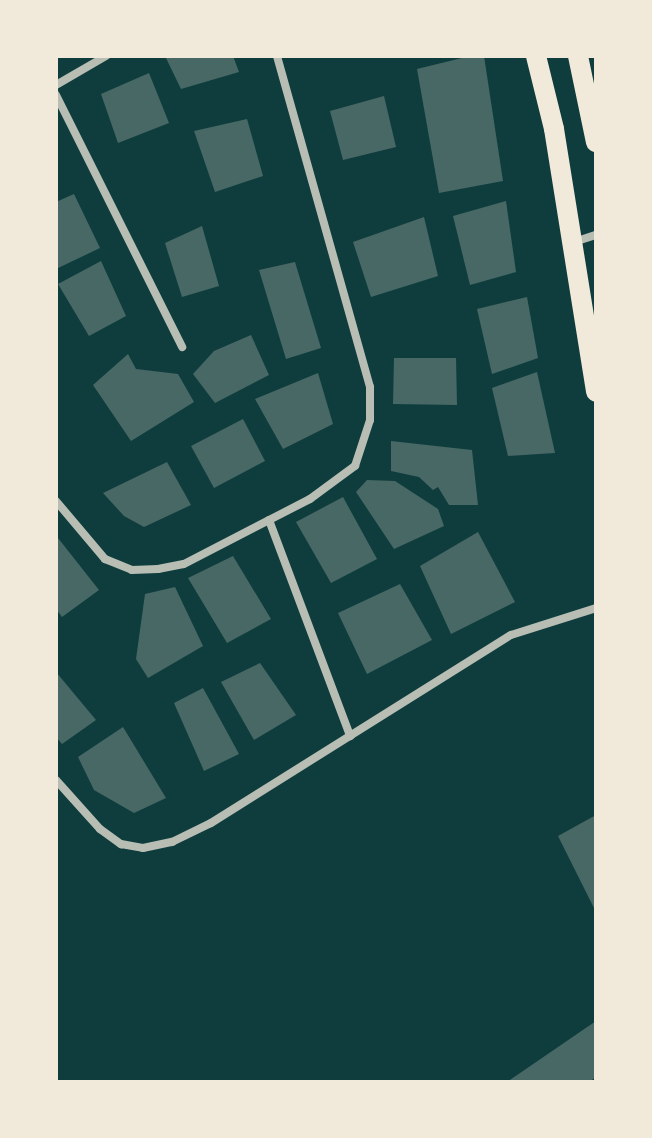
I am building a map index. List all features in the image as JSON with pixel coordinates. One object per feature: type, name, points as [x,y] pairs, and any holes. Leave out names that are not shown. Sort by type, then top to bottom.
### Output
[{"type":"main road","points":[[536,56],[572,242],[596,392]]},
{"type":"main road","points":[[578,56],[596,142]]},
{"type":"street","points":[[56,85],[106,56]]},
{"type":"street","points":[[56,501],[105,559],[132,570],[184,564],[338,482],[355,466],[370,420],[370,387],[277,56]]},
{"type":"street","points":[[56,95],[182,347]]},
{"type":"street","points":[[572,242],[596,235]]},
{"type":"street","points":[[269,520],[350,736]]},
{"type":"street","points":[[56,780],[100,829],[121,844],[143,848],[172,842],[211,823],[511,635],[596,608]]},
{"type":"building","points":[[165,56],[233,56],[239,72],[181,89]]},
{"type":"building","points":[[470,56],[484,56],[503,181],[439,193],[417,69]]},
{"type":"building","points":[[149,73],[169,123],[118,143],[101,94]]},
{"type":"building","points":[[384,96],[396,147],[343,160],[330,111]]},
{"type":"building","points":[[247,119],[263,176],[215,192],[194,131]]},
{"type":"building","points":[[74,194],[100,248],[56,269],[56,202]]},
{"type":"building","points":[[506,201],[516,272],[470,285],[453,216]]},
{"type":"building","points":[[424,217],[438,276],[371,297],[353,242]]},
{"type":"building","points":[[202,226],[219,286],[182,297],[165,243]]},
{"type":"building","points":[[101,261],[126,316],[89,336],[58,284]]},
{"type":"building","points":[[295,262],[321,348],[286,359],[259,270]]},
{"type":"building","points":[[527,297],[538,358],[492,374],[477,309]]},
{"type":"building","points":[[251,335],[269,375],[215,403],[193,374],[214,351]]},
{"type":"building","points":[[128,354],[136,369],[178,374],[194,402],[131,441],[93,385]]},
{"type":"building","points":[[394,358],[456,358],[457,405],[393,404]]},
{"type":"building","points":[[537,372],[555,453],[508,456],[492,388]]},
{"type":"building","points":[[318,373],[333,424],[283,449],[255,399]]},
{"type":"building","points":[[243,419],[265,461],[214,488],[191,446]]},
{"type":"building","points":[[391,441],[472,450],[478,505],[449,505],[438,487],[433,490],[419,477],[391,471]]},
{"type":"building","points":[[167,462],[191,505],[144,527],[124,516],[103,493]]},
{"type":"building","points":[[367,480],[395,481],[438,509],[444,526],[394,549],[356,492]]},
{"type":"building","points":[[343,497],[377,559],[331,583],[296,522]]},
{"type":"building","points":[[478,532],[515,602],[451,634],[420,566]]},
{"type":"building","points":[[58,538],[99,590],[62,617],[56,609]]},
{"type":"building","points":[[233,556],[271,619],[227,643],[188,578]]},
{"type":"building","points":[[400,584],[432,640],[367,674],[338,613]]},
{"type":"building","points":[[175,587],[203,646],[148,678],[136,659],[145,594]]},
{"type":"building","points":[[260,663],[296,715],[254,740],[221,682]]},
{"type":"building","points":[[56,672],[96,720],[62,744],[56,737]]},
{"type":"building","points":[[203,688],[239,754],[204,771],[174,703]]},
{"type":"building","points":[[123,727],[166,798],[134,813],[94,790],[78,757]]},
{"type":"building","points":[[596,815],[596,912],[558,836]]},
{"type":"building","points":[[596,1021],[596,1077],[589,1082],[507,1082]]}]
